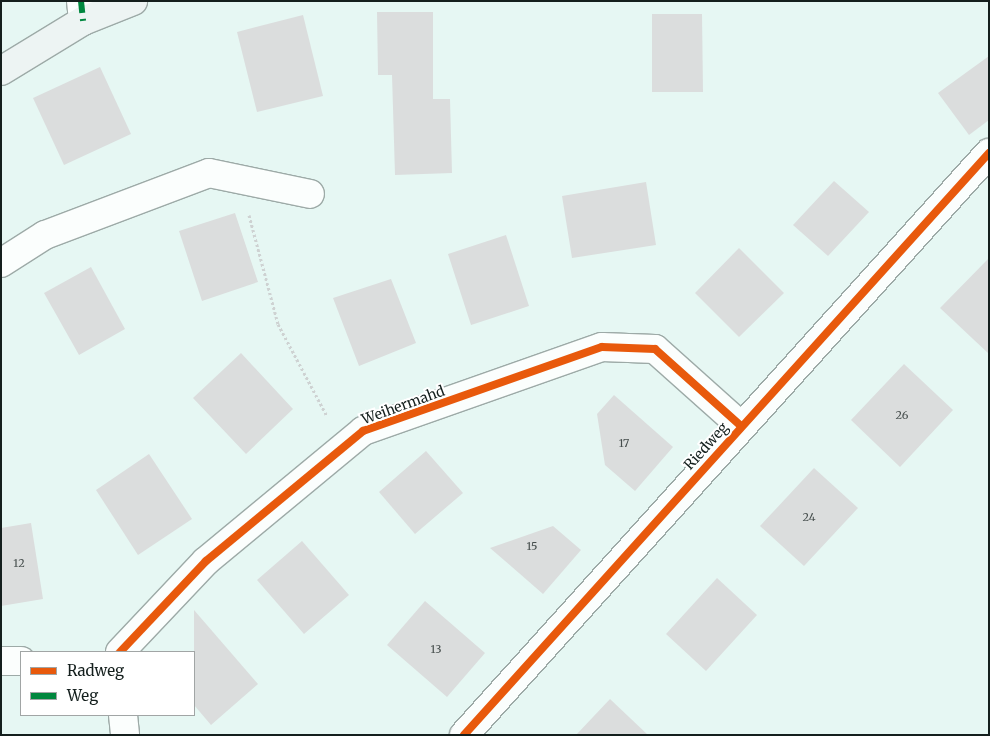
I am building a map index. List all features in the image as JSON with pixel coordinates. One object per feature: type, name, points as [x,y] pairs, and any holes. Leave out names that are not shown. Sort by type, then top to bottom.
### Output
[{"type":"main road","points":[[1,71],[82,11],[133,1]]},
{"type":"street","name":"Riedweg","points":[[464,735],[989,153]]},
{"type":"street","points":[[1,263],[45,235],[209,173],[310,194]]},
{"type":"street","name":"Weihermahd","points":[[121,651],[206,561],[363,431],[602,347],[655,349],[741,426]]},
{"type":"street","points":[[1,662],[20,661]]},
{"type":"street","points":[[123,716],[125,735]]},
{"type":"path","points":[[239,179],[278,324],[344,447]]},
{"type":"building","points":[[377,12],[433,12],[433,99],[450,99],[452,173],[395,175],[392,75],[378,75]]},
{"type":"building","points":[[652,14],[702,14],[703,92],[652,92]]},
{"type":"building","points":[[303,15],[323,96],[257,112],[237,32]]},
{"type":"building","points":[[989,56],[989,120],[969,135],[938,93]]},
{"type":"building","points":[[100,67],[131,134],[64,165],[33,98]]},
{"type":"building","points":[[834,181],[869,212],[828,256],[793,225]]},
{"type":"building","points":[[646,182],[656,245],[572,258],[562,196]]},
{"type":"building","points":[[235,213],[258,282],[202,301],[179,231]]},
{"type":"building","points":[[506,235],[529,306],[471,325],[448,254]]},
{"type":"building","points":[[739,248],[784,293],[739,337],[695,293]]},
{"type":"building","points":[[989,258],[989,354],[940,308]]},
{"type":"building","points":[[91,267],[125,329],[79,355],[44,293]]},
{"type":"building","points":[[391,279],[416,343],[359,366],[333,298]]},
{"type":"building","points":[[241,353],[293,409],[246,454],[193,398]]},
{"type":"building","points":[[904,364],[953,410],[900,467],[851,420]]},
{"type":"building","points":[[614,395],[673,447],[635,491],[605,465],[597,414]]},
{"type":"building","points":[[426,451],[463,493],[415,534],[379,492]]},
{"type":"building","points":[[149,454],[192,519],[138,555],[96,490]]},
{"type":"building","points":[[814,468],[858,508],[804,566],[760,526]]},
{"type":"building","points":[[31,523],[43,599],[1,606],[1,528]]},
{"type":"building","points":[[553,526],[581,550],[543,594],[490,548]]},
{"type":"building","points":[[302,541],[349,595],[304,634],[257,580]]},
{"type":"building","points":[[717,578],[757,615],[706,671],[666,634]]},
{"type":"building","points":[[425,601],[485,653],[447,697],[387,645]]},
{"type":"building","points":[[194,610],[258,684],[211,725],[195,706]]},
{"type":"building","points":[[610,699],[648,735],[576,735]]},
{"type":"marked path","points":[[81,1],[83,21]]},
{"type":"cycle path","points":[[464,735],[989,153]]},
{"type":"cycle path","points":[[121,651],[206,561],[363,431],[602,347],[655,349],[741,426]]}]
